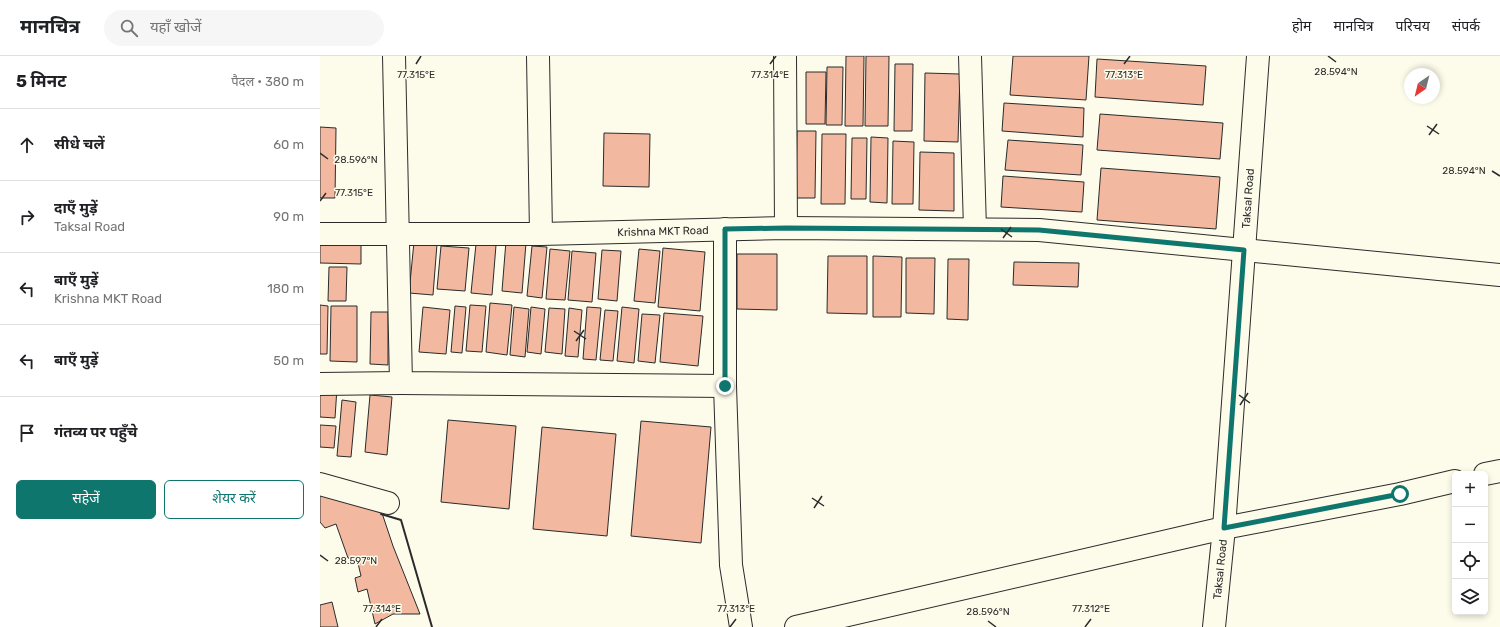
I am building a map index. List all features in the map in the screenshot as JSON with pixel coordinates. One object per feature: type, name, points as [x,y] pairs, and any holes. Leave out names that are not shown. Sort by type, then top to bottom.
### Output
[{"type":"street","points":[[394,56],[399,233],[401,383]]},
{"type":"street","points":[[538,56],[541,234]]},
{"type":"street","points":[[786,56],[786,228]]},
{"type":"street","points":[[970,56],[975,229]]},
{"type":"street","name":"Taksal Road","points":[[1214,627],[1224,528],[1258,56]]},
{"type":"street","name":"Krishna MKT Road","points":[[320,234],[541,234],[786,228],[1039,230],[1500,275]]},
{"type":"street","points":[[725,229],[725,386],[731,565],[741,627]]},
{"type":"street","points":[[320,384],[401,383],[725,386]]},
{"type":"street","points":[[1488,473],[1500,471]]},
{"type":"street","points":[[796,627],[1224,528],[1400,494],[1452,482]]},
{"type":"street","points":[[320,484],[388,503]]},
{"type":"building","points":[[846,56],[864,56],[863,126],[845,126]]},
{"type":"building","points":[[866,56],[889,56],[888,126],[865,126]]},
{"type":"building","points":[[1013,56],[1089,56],[1086,100],[1010,95]]},
{"type":"building","points":[[1097,59],[1206,66],[1203,105],[1095,97]]},
{"type":"building","points":[[895,64],[913,64],[912,131],[894,131]]},
{"type":"building","points":[[827,67],[843,67],[842,125],[826,125]]},
{"type":"building","points":[[806,72],[826,72],[825,124],[806,124]]},
{"type":"building","points":[[925,73],[960,74],[958,142],[924,141]]},
{"type":"building","points":[[1004,103],[1084,108],[1083,137],[1002,131]]},
{"type":"building","points":[[1100,114],[1223,123],[1220,159],[1097,150]]},
{"type":"building","points":[[320,127],[336,128],[335,198],[320,198]]},
{"type":"building","points":[[797,131],[816,131],[815,198],[796,198]]},
{"type":"building","points":[[604,133],[650,134],[649,187],[603,186]]},
{"type":"building","points":[[822,134],[846,134],[845,204],[821,204]]},
{"type":"building","points":[[871,137],[888,138],[887,203],[870,202]]},
{"type":"building","points":[[852,138],[867,138],[866,199],[851,199]]},
{"type":"building","points":[[1008,140],[1083,145],[1081,175],[1005,170]]},
{"type":"building","points":[[893,141],[914,142],[913,204],[892,204]]},
{"type":"building","points":[[920,152],[954,153],[954,211],[919,210]]},
{"type":"building","points":[[1101,168],[1220,177],[1216,229],[1097,220]]},
{"type":"building","points":[[1003,176],[1084,182],[1082,212],[1001,207]]},
{"type":"building","points":[[320,239],[361,239],[361,264],[320,263]]},
{"type":"building","points":[[506,241],[526,243],[522,293],[502,291]]},
{"type":"building","points":[[414,242],[437,244],[433,295],[409,293]]},
{"type":"building","points":[[476,244],[496,245],[492,295],[471,293]]},
{"type":"building","points":[[441,246],[469,248],[465,291],[437,289]]},
{"type":"building","points":[[532,246],[547,247],[542,298],[527,296]]},
{"type":"building","points":[[663,248],[705,252],[700,311],[658,307]]},
{"type":"building","points":[[550,249],[570,251],[565,300],[546,299]]},
{"type":"building","points":[[639,249],[660,251],[655,303],[634,301]]},
{"type":"building","points":[[602,250],[621,251],[617,301],[598,299]]},
{"type":"building","points":[[572,251],[596,253],[592,302],[568,300]]},
{"type":"building","points":[[737,254],[777,254],[777,310],[737,309]]},
{"type":"building","points":[[828,256],[867,256],[867,314],[827,313]]},
{"type":"building","points":[[873,256],[902,257],[901,317],[873,317]]},
{"type":"building","points":[[906,258],[935,258],[934,314],[906,313]]},
{"type":"building","points":[[948,259],[969,259],[968,320],[947,319]]},
{"type":"building","points":[[1014,262],[1079,263],[1078,287],[1013,285]]},
{"type":"building","points":[[329,267],[347,267],[346,301],[328,301]]},
{"type":"building","points":[[490,303],[512,305],[507,355],[486,352]]},
{"type":"building","points":[[320,305],[328,306],[327,354],[320,354]]},
{"type":"building","points":[[470,305],[486,306],[482,352],[466,351]]},
{"type":"building","points":[[331,306],[357,306],[357,362],[330,361]]},
{"type":"building","points":[[455,306],[466,307],[462,353],[451,352]]},
{"type":"building","points":[[423,307],[450,310],[446,354],[419,352]]},
{"type":"building","points":[[514,307],[529,309],[525,357],[510,355]]},
{"type":"building","points":[[531,307],[545,309],[541,354],[527,352]]},
{"type":"building","points":[[587,307],[601,308],[596,360],[583,359]]},
{"type":"building","points":[[622,307],[639,309],[634,363],[617,361]]},
{"type":"building","points":[[549,308],[565,309],[562,354],[545,352]]},
{"type":"building","points":[[569,308],[582,310],[578,357],[565,356]]},
{"type":"building","points":[[605,310],[618,311],[613,361],[600,360]]},
{"type":"building","points":[[371,312],[388,312],[388,365],[370,364]]},
{"type":"building","points":[[664,313],[703,316],[698,366],[660,362]]},
{"type":"building","points":[[642,314],[660,315],[655,363],[638,361]]},
{"type":"building","points":[[320,387],[337,388],[335,418],[320,417]]},
{"type":"building","points":[[370,395],[392,397],[387,455],[365,452]]},
{"type":"building","points":[[342,400],[356,402],[351,457],[337,456]]},
{"type":"building","points":[[448,420],[516,426],[509,509],[441,502]]},
{"type":"building","points":[[641,421],[711,427],[701,543],[631,536]]},
{"type":"building","points":[[320,425],[336,426],[334,448],[320,447]]},
{"type":"building","points":[[542,427],[616,434],[607,536],[533,529]]},
{"type":"building","points":[[320,492],[382,513],[393,546],[420,614],[393,614],[375,624],[367,589],[358,592],[355,578],[361,576],[357,559],[348,558],[336,524],[325,528],[320,522]]},
{"type":"building","points":[[332,602],[338,627],[320,627],[320,605]]},
{"type":"wall","points":[[381,514],[401,520],[432,627]]},
{"type":"route","points":[[725,386],[725,229],[1039,230],[1244,250],[1224,528],[1400,494]]}]
